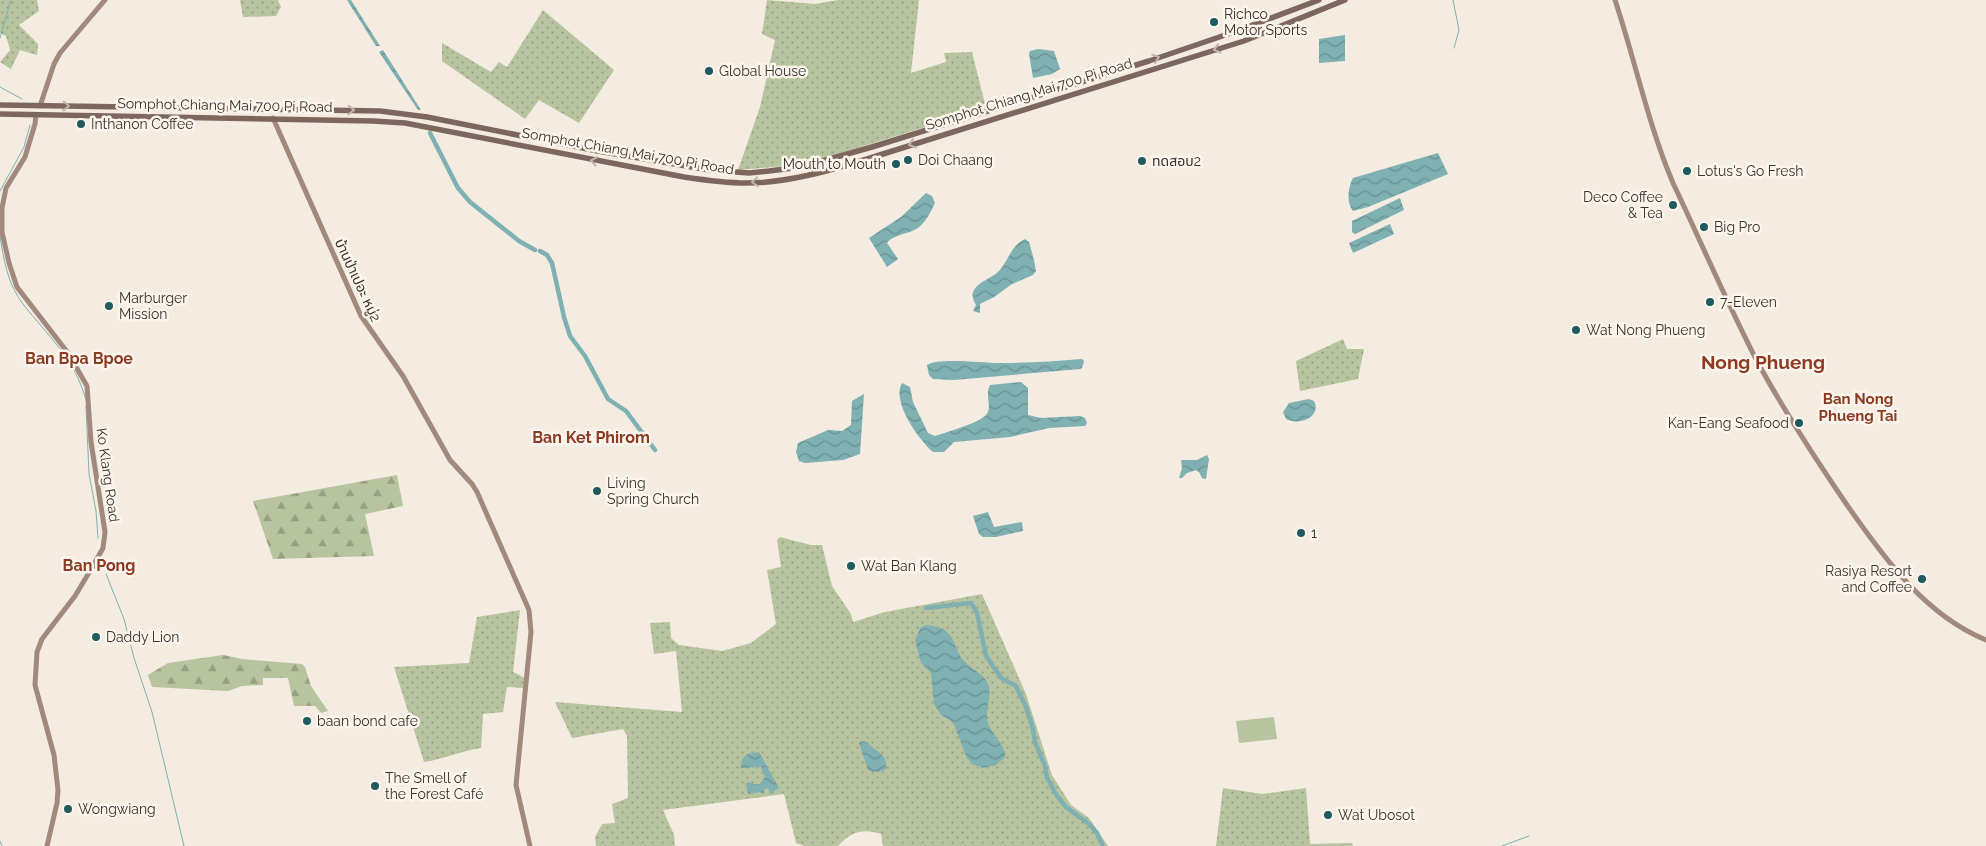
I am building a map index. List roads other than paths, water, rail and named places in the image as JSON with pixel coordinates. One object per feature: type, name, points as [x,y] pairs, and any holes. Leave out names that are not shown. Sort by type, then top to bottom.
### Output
[{"type":"main road","name":"Somphot Chiang Mai 700 Pi Road","points":[[0,105],[380,111],[427,117],[598,152],[710,170],[749,173],[801,167],[872,147],[1149,60],[1237,31],[1319,0]]},
{"type":"main road","name":"Somphot Chiang Mai 700 Pi Road","points":[[0,114],[273,118],[405,123],[596,161],[710,181],[747,183],[785,180],[859,162],[1235,44],[1344,0]]},
{"type":"street","points":[[40,106],[54,64],[60,53],[105,0]]},
{"type":"street","points":[[1615,0],[1670,176],[1757,361],[1797,430],[1881,552],[1932,607],[1953,624],[1986,640]]},
{"type":"street","name":"Ko Klang Road","points":[[36,115],[25,157],[6,188],[2,208],[2,232],[17,287],[68,353],[86,386],[91,442],[105,532],[103,548],[92,568],[76,596],[46,633],[38,652],[35,685],[54,755],[58,790],[57,803],[47,846]]},
{"type":"street","name":"บ้านป่าเปอะ หมู่2","points":[[273,118],[361,316],[404,376],[450,460],[477,492],[529,610],[531,632],[516,785],[530,846]]},
{"type":"water","points":[[347,0],[351,0],[380,46],[376,46]]},
{"type":"water","points":[[1345,35],[1345,61],[1319,63],[1319,39]]},
{"type":"water","points":[[1038,49],[1054,51],[1060,69],[1052,74],[1033,78],[1029,54],[1030,51]]},
{"type":"water","points":[[383,50],[421,110],[418,110],[379,52]]},
{"type":"water","points":[[1438,153],[1448,174],[1368,207],[1353,211],[1351,208],[1348,195],[1353,178]]},
{"type":"water","points":[[926,193],[932,196],[935,203],[930,213],[919,227],[894,237],[887,243],[898,259],[887,267],[869,238],[901,217]]},
{"type":"water","points":[[1400,198],[1404,210],[1355,234],[1352,232],[1352,221]]},
{"type":"water","points":[[1390,224],[1394,234],[1353,253],[1349,243]]},
{"type":"water","points":[[1025,239],[1029,242],[1036,271],[1033,275],[1012,284],[980,304],[980,313],[973,311],[976,305],[973,294],[976,287],[1000,270],[1013,249]]},
{"type":"water","points":[[1082,359],[1084,361],[1080,369],[954,380],[933,379],[929,375],[927,365],[943,361],[1014,363]]},
{"type":"water","points":[[1021,382],[1028,388],[1028,415],[1041,418],[1080,416],[1085,418],[1087,423],[1085,426],[1049,428],[1010,437],[954,442],[944,452],[933,452],[914,430],[903,410],[900,400],[902,383],[910,387],[913,402],[928,433],[935,436],[973,423],[985,416],[989,409],[988,392],[990,385]]},
{"type":"water","points":[[864,394],[860,454],[843,460],[805,463],[799,461],[796,452],[798,443],[828,430],[842,431],[851,425],[852,401]]},
{"type":"water","points":[[1309,399],[1314,401],[1316,407],[1312,416],[1303,421],[1286,419],[1283,412],[1289,403]]},
{"type":"water","points":[[1207,455],[1209,459],[1206,479],[1202,478],[1196,470],[1179,478],[1182,468],[1181,460],[1197,460]]},
{"type":"water","points":[[988,512],[994,527],[1022,522],[1023,531],[996,537],[983,537],[979,534],[973,516]]},
{"type":"water","points":[[927,625],[944,629],[952,639],[963,660],[983,676],[988,684],[990,693],[987,713],[988,723],[1005,753],[1005,757],[996,765],[983,768],[972,764],[966,756],[953,722],[941,715],[934,704],[931,673],[921,663],[915,640],[921,627]]},
{"type":"water","points":[[862,741],[867,742],[883,756],[886,769],[877,772],[868,770],[859,743]]},
{"type":"water","points":[[759,752],[779,788],[770,794],[768,787],[764,790],[764,794],[760,792],[748,794],[746,784],[748,782],[760,784],[765,777],[761,767],[741,768],[742,760],[748,754]]},
{"type":"waterway","points":[[0,38],[11,0]]},
{"type":"waterway","points":[[1453,0],[1459,30],[1454,48]]},
{"type":"waterway","points":[[0,87],[22,99]]},
{"type":"waterway","points":[[0,191],[24,147],[30,125]]},
{"type":"waterway","points":[[430,133],[458,188],[470,202],[519,241],[535,250]]},
{"type":"waterway","points":[[0,235],[5,262],[13,288],[23,304],[68,360],[81,385],[86,400]]},
{"type":"waterway","points":[[540,251],[547,255],[552,263],[570,336],[585,356],[608,399],[626,411],[655,450]]},
{"type":"waterway","points":[[86,406],[89,474],[96,511],[98,538]]},
{"type":"waterway","points":[[106,574],[124,619],[134,658],[152,712],[184,846]]},
{"type":"waterway","points":[[926,608],[971,603],[977,613],[986,656],[1001,678],[1016,686],[1026,707],[1047,778],[1066,807],[1089,824],[1097,833],[1103,846]]},
{"type":"waterway","points":[[1502,846],[1529,836]]},
{"type":"waterway","points":[[0,841],[2,846]]},
{"type":"place","name":"Richco Motor Sports","points":[[1214,22]]},
{"type":"place","name":"Global House","points":[[709,71]]},
{"type":"place","name":"Inthanon Coffee","points":[[81,124]]},
{"type":"place","name":"Doi Chaang","points":[[908,160]]},
{"type":"place","name":"ทดสอบ2","points":[[1142,161]]},
{"type":"place","name":"Mouth to Mouth","points":[[896,164]]},
{"type":"place","name":"Lotus's Go Fresh","points":[[1687,171]]},
{"type":"place","name":"Deco Coffee & Tea","points":[[1673,205]]},
{"type":"place","name":"Big Pro","points":[[1704,227]]},
{"type":"place","name":"7-Eleven","points":[[1710,302]]},
{"type":"place","name":"Marburger Mission","points":[[109,306]]},
{"type":"place","name":"Wat Nong Phueng","points":[[1576,330]]},
{"type":"place","name":"Kan-Eang Seafood","points":[[1799,423]]},
{"type":"place","name":"Living Spring Church","points":[[597,491]]},
{"type":"place","name":"1","points":[[1301,533]]},
{"type":"place","name":"Wat Ban Klang","points":[[851,566]]},
{"type":"place","name":"Rasiya Resort and Coffee","points":[[1922,579]]},
{"type":"place","name":"Daddy Lion","points":[[96,637]]},
{"type":"place","name":"baan bond cafe","points":[[307,721]]},
{"type":"place","name":"The Smell of the Forest Café","points":[[375,786]]},
{"type":"place","name":"Wongwiang","points":[[68,809]]},
{"type":"place","name":"Wat Ubosot","points":[[1328,815]]},
{"type":"district","name":"Ban Bpa Bpoe","points":[[79,358]]},
{"type":"district","name":"Nong Phueng","points":[[1763,362]]},
{"type":"district","name":"Ban Nong Phueng Tai","points":[[1858,408]]},
{"type":"district","name":"Ban Ket Phirom","points":[[591,437]]},
{"type":"district","name":"Ban Pong","points":[[99,565]]}]
